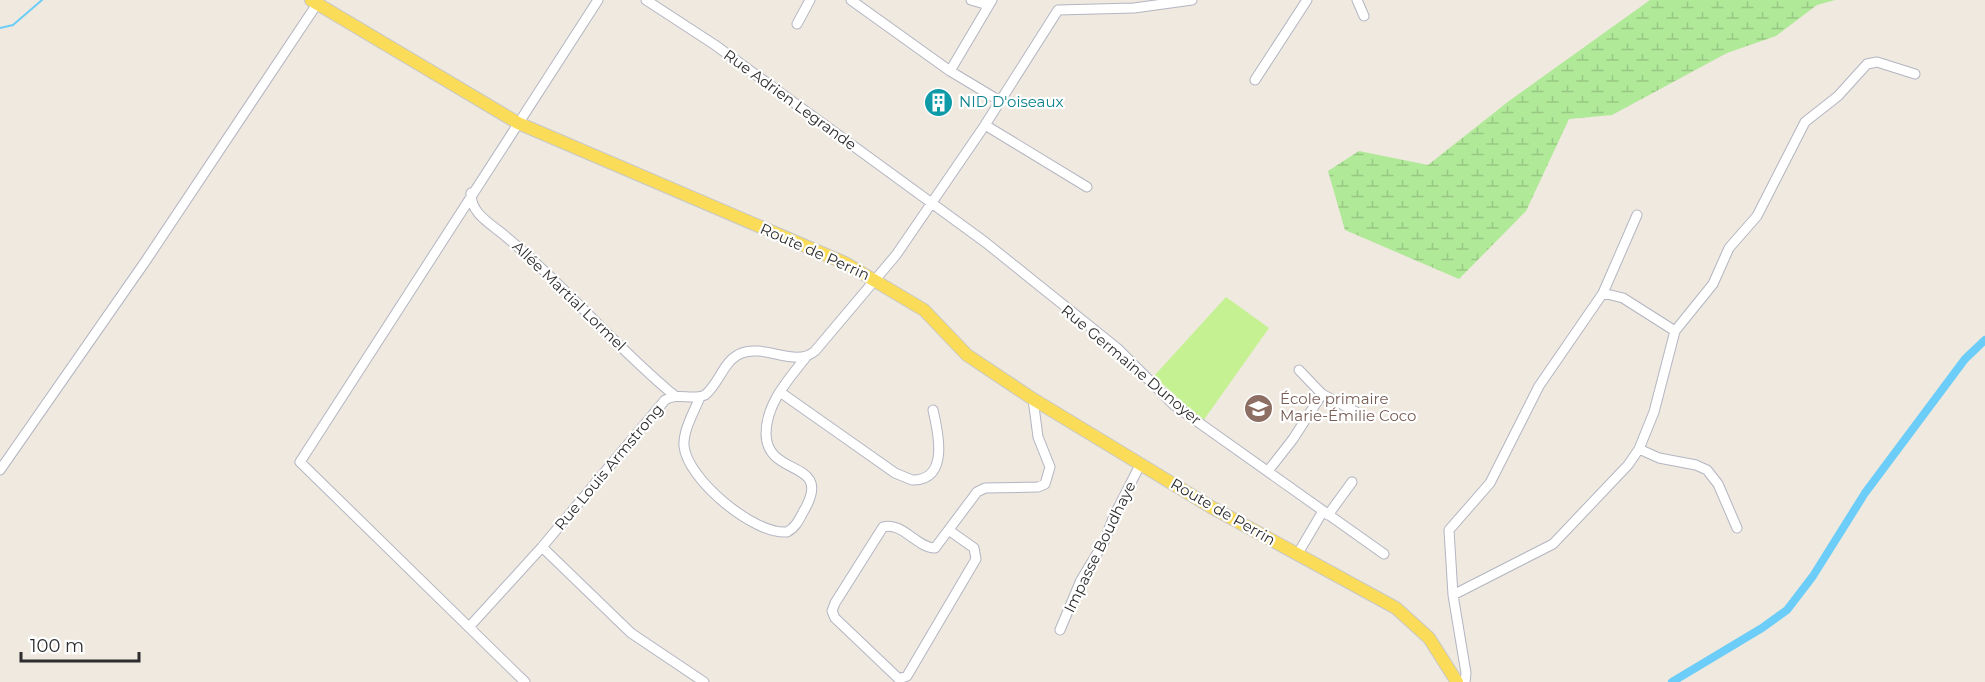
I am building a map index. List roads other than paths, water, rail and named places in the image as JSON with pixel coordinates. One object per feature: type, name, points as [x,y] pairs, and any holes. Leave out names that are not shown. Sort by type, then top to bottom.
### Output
[{"type":"main road","name":"Route de Perrin","points":[[314,2],[518,123],[845,263],[875,279],[924,310],[967,355],[1033,399],[1211,507],[1379,597],[1408,617],[1429,638],[1457,682]]},
{"type":"street","points":[[525,682],[300,462],[471,193],[598,0]]},
{"type":"street","name":"Rue Adrien Legrande","points":[[646,0],[715,45],[932,204]]},
{"type":"street","points":[[797,24],[810,0]]},
{"type":"street","points":[[851,0],[950,71],[1000,101]]},
{"type":"street","points":[[950,71],[990,2],[971,0]]},
{"type":"street","points":[[806,357],[758,351],[744,352],[729,361],[712,388],[700,398],[685,438],[686,453],[692,466],[709,490],[731,509],[774,531],[784,533],[794,527],[814,489],[811,480],[783,463],[770,448],[767,424],[780,393],[806,357],[819,346],[896,255],[932,204],[1058,10],[1055,0]]},
{"type":"street","points":[[1058,10],[1134,8],[1192,0]]},
{"type":"street","points":[[1255,80],[1307,0]]},
{"type":"street","points":[[1357,0],[1364,16]]},
{"type":"street","points":[[0,470],[147,259],[314,2]]},
{"type":"street","points":[[1453,595],[1553,544],[1590,508],[1639,449],[1659,398],[1675,331],[1710,288],[1729,248],[1757,216],[1805,122],[1838,96],[1870,63],[1877,62],[1915,74]]},
{"type":"street","points":[[985,125],[1086,187]]},
{"type":"street","name":"Allée Martial Lormel","points":[[471,193],[473,204],[482,217],[537,262],[650,375],[675,396]]},
{"type":"street","name":"Rue Germaine Dunoyer","points":[[932,204],[985,242],[1116,348],[1174,405],[1384,554]]},
{"type":"street","points":[[1465,682],[1466,673],[1453,595],[1450,527],[1486,489],[1539,386],[1603,293],[1637,215]]},
{"type":"street","points":[[1603,293],[1623,298],[1675,331]]},
{"type":"street","points":[[1299,370],[1322,394],[1362,416]]},
{"type":"street","points":[[780,393],[895,473],[912,480],[928,475],[938,459],[940,445],[933,410]]},
{"type":"street","points":[[1268,471],[1293,439],[1322,394]]},
{"type":"street","name":"Rue Louis Armstrong","points":[[470,626],[542,547],[662,403],[675,396],[700,398]]},
{"type":"street","points":[[950,531],[974,548],[976,559],[907,676],[899,679],[837,621],[833,609],[883,526],[894,526],[933,549],[941,544],[967,502],[985,488],[1038,486],[1047,481],[1050,467],[1038,437],[1033,399]]},
{"type":"street","points":[[1639,449],[1659,458],[1696,465],[1707,471],[1716,480],[1737,528]]},
{"type":"street","name":"Impasse Boudhaye","points":[[1060,630],[1081,580],[1103,544],[1114,516],[1141,464]]},
{"type":"street","points":[[1297,555],[1326,513],[1352,482]]},
{"type":"street","points":[[542,547],[631,633],[704,682]]},
{"type":"waterway","points":[[0,28],[13,25],[42,0]]},
{"type":"waterway","points":[[1672,682],[1762,628],[1787,610],[1813,576],[1865,493],[1965,359],[1985,340]]},
{"type":"place","name":"NID D'oiseaux","points":[[938,102]]},
{"type":"place","name":"École primaire Marie-Émilie Coco","points":[[1259,408]]}]
